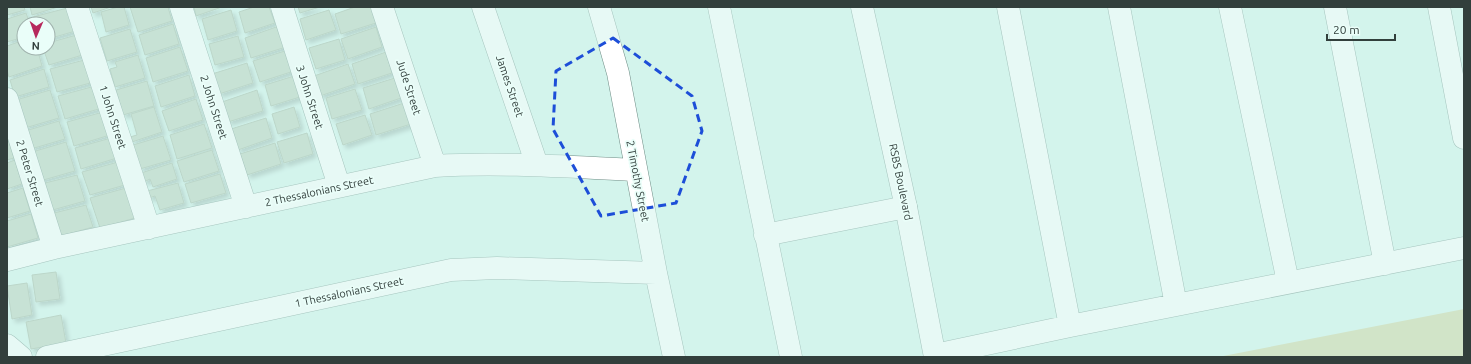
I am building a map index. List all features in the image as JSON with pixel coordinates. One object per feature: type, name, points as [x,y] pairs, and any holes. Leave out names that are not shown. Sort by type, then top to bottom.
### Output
[{"type":"street","name":"1 John Street","points":[[78,7],[149,228]]},
{"type":"street","name":"2 John Street","points":[[181,7],[246,207]]},
{"type":"street","name":"3 John Street","points":[[282,7],[339,186]]},
{"type":"street","name":"Jude Street","points":[[382,7],[435,166]]},
{"type":"street","name":"James Street","points":[[483,7],[537,165]]},
{"type":"street","name":"2 Timothy Street","points":[[599,7],[618,73],[656,273],[674,357]]},
{"type":"street","points":[[719,7],[790,357]]},
{"type":"street","name":"RSBS Boulevard","points":[[862,7],[906,207],[935,356]]},
{"type":"street","points":[[1008,7],[1070,326]]},
{"type":"street","points":[[1120,7],[1176,305]]},
{"type":"street","points":[[1230,7],[1288,282]]},
{"type":"street","points":[[1335,7],[1385,264]]},
{"type":"street","points":[[1439,7],[1464,138]]},
{"type":"street","name":"2 Peter Street","points":[[7,99],[54,248]]},
{"type":"street","name":"2 Thessalonians Street","points":[[7,260],[54,248],[435,166],[467,164],[537,165],[636,170]]},
{"type":"street","points":[[766,235],[906,207]]},
{"type":"street","points":[[935,356],[1070,326],[1464,248]]},
{"type":"street","name":"1 Thessalonians Street","points":[[47,357],[451,270],[497,268],[656,273]]},
{"type":"street","points":[[7,345],[21,357]]},
{"type":"highlighted area","points":[[613,38],[692,96],[702,131],[676,203],[601,216],[553,129],[556,71]]},
{"type":"green space","points":[[1464,309],[1464,357],[1218,357]]},
{"type":"building","points":[[7,7],[24,7],[25,10],[7,15]]},
{"type":"building","points":[[30,7],[58,7],[32,15]]},
{"type":"building","points":[[71,7],[79,30],[56,37],[56,16],[37,16]]},
{"type":"building","points":[[91,7],[111,7],[93,13]]},
{"type":"building","points":[[118,7],[124,7],[129,25],[106,32],[101,12]]},
{"type":"building","points":[[130,7],[168,7],[172,21],[138,32]]},
{"type":"building","points":[[194,7],[222,7],[196,16]]},
{"type":"building","points":[[254,7],[269,7],[275,23],[245,33],[239,12]]},
{"type":"building","points":[[298,7],[320,7],[300,13]]},
{"type":"building","points":[[355,7],[371,7],[376,23],[341,34],[335,14]]},
{"type":"building","points":[[231,10],[237,31],[208,40],[202,19]]},
{"type":"building","points":[[329,10],[336,30],[306,40],[300,19]]},
{"type":"building","points":[[26,13],[27,16],[16,16]]},
{"type":"building","points":[[16,16],[16,39],[7,42],[7,19]]},
{"type":"building","points":[[173,24],[179,44],[145,55],[139,35]]},
{"type":"building","points":[[279,26],[286,47],[251,58],[245,38]]},
{"type":"building","points":[[376,27],[382,47],[348,59],[341,39]]},
{"type":"building","points":[[130,29],[137,52],[107,61],[100,38]]},
{"type":"building","points":[[80,34],[86,54],[49,65],[46,56],[56,56],[56,41]]},
{"type":"building","points":[[238,36],[244,57],[215,65],[209,44]]},
{"type":"building","points":[[339,39],[345,60],[316,69],[309,48]]},
{"type":"building","points":[[16,43],[16,56],[39,56],[42,66],[9,77],[7,70],[7,46]]},
{"type":"building","points":[[180,47],[188,71],[153,82],[146,58]]},
{"type":"building","points":[[288,50],[294,71],[260,82],[253,61]]},
{"type":"building","points":[[386,52],[392,73],[358,84],[352,64]]},
{"type":"building","points":[[138,55],[145,78],[115,87],[110,69],[117,67],[115,62]]},
{"type":"building","points":[[88,59],[94,82],[57,92],[50,69]]},
{"type":"building","points":[[247,63],[253,83],[219,94],[212,74]]},
{"type":"building","points":[[348,64],[355,84],[320,96],[314,76]]},
{"type":"building","points":[[44,69],[49,87],[15,97],[10,80]]},
{"type":"building","points":[[189,75],[195,96],[161,107],[155,86]]},
{"type":"building","points":[[294,76],[300,97],[271,106],[265,85]]},
{"type":"building","points":[[398,77],[404,97],[369,109],[363,88]]},
{"type":"building","points":[[147,81],[154,106],[123,115],[116,90]]},
{"type":"building","points":[[95,86],[102,108],[65,119],[58,96]]},
{"type":"building","points":[[355,89],[362,110],[332,119],[326,98]]},
{"type":"building","points":[[50,90],[59,118],[25,128],[16,100]]},
{"type":"building","points":[[257,90],[263,111],[228,122],[222,102]]},
{"type":"building","points":[[196,99],[203,120],[169,131],[162,111]]},
{"type":"building","points":[[404,103],[411,124],[376,135],[370,114]]},
{"type":"building","points":[[154,107],[162,132],[132,142],[130,137],[137,135],[131,114]]},
{"type":"building","points":[[294,107],[300,127],[278,134],[272,114]]},
{"type":"building","points":[[103,112],[110,135],[74,146],[67,122]]},
{"type":"building","points":[[365,115],[372,135],[343,145],[336,124]]},
{"type":"building","points":[[266,118],[272,138],[238,150],[231,129]]},
{"type":"building","points":[[59,121],[65,139],[31,149],[25,131]]},
{"type":"building","points":[[204,124],[212,148],[177,159],[170,135]]},
{"type":"building","points":[[307,133],[313,154],[284,163],[277,142]]},
{"type":"building","points":[[7,134],[14,158],[7,160]]},
{"type":"building","points":[[163,136],[171,160],[140,169],[133,145]]},
{"type":"building","points":[[111,138],[117,158],[81,169],[75,148]]},
{"type":"building","points":[[66,142],[75,171],[40,181],[32,152]]},
{"type":"building","points":[[275,143],[281,164],[247,175],[240,154]]},
{"type":"building","points":[[212,150],[219,171],[184,182],[177,161]]},
{"type":"building","points":[[15,160],[22,184],[7,189],[7,163]]},
{"type":"building","points":[[118,162],[125,185],[90,195],[82,172]]},
{"type":"building","points":[[172,163],[177,179],[153,187],[150,179],[144,182],[141,173]]},
{"type":"building","points":[[220,174],[226,193],[191,203],[185,184]]},
{"type":"building","points":[[77,175],[85,201],[49,211],[41,184]]},
{"type":"building","points":[[178,183],[184,203],[160,210],[155,196],[149,198],[147,191]]},
{"type":"building","points":[[23,188],[30,211],[7,218],[7,193]]},
{"type":"building","points":[[126,188],[135,218],[100,228],[90,198]]},
{"type":"building","points":[[86,205],[93,227],[57,237],[50,214]]},
{"type":"building","points":[[31,214],[38,238],[7,247],[7,221]]},
{"type":"building","points":[[56,272],[60,299],[36,302],[32,275]]},
{"type":"building","points":[[27,283],[32,315],[12,319],[7,286]]},
{"type":"building","points":[[61,315],[66,343],[31,349],[26,322]]}]
